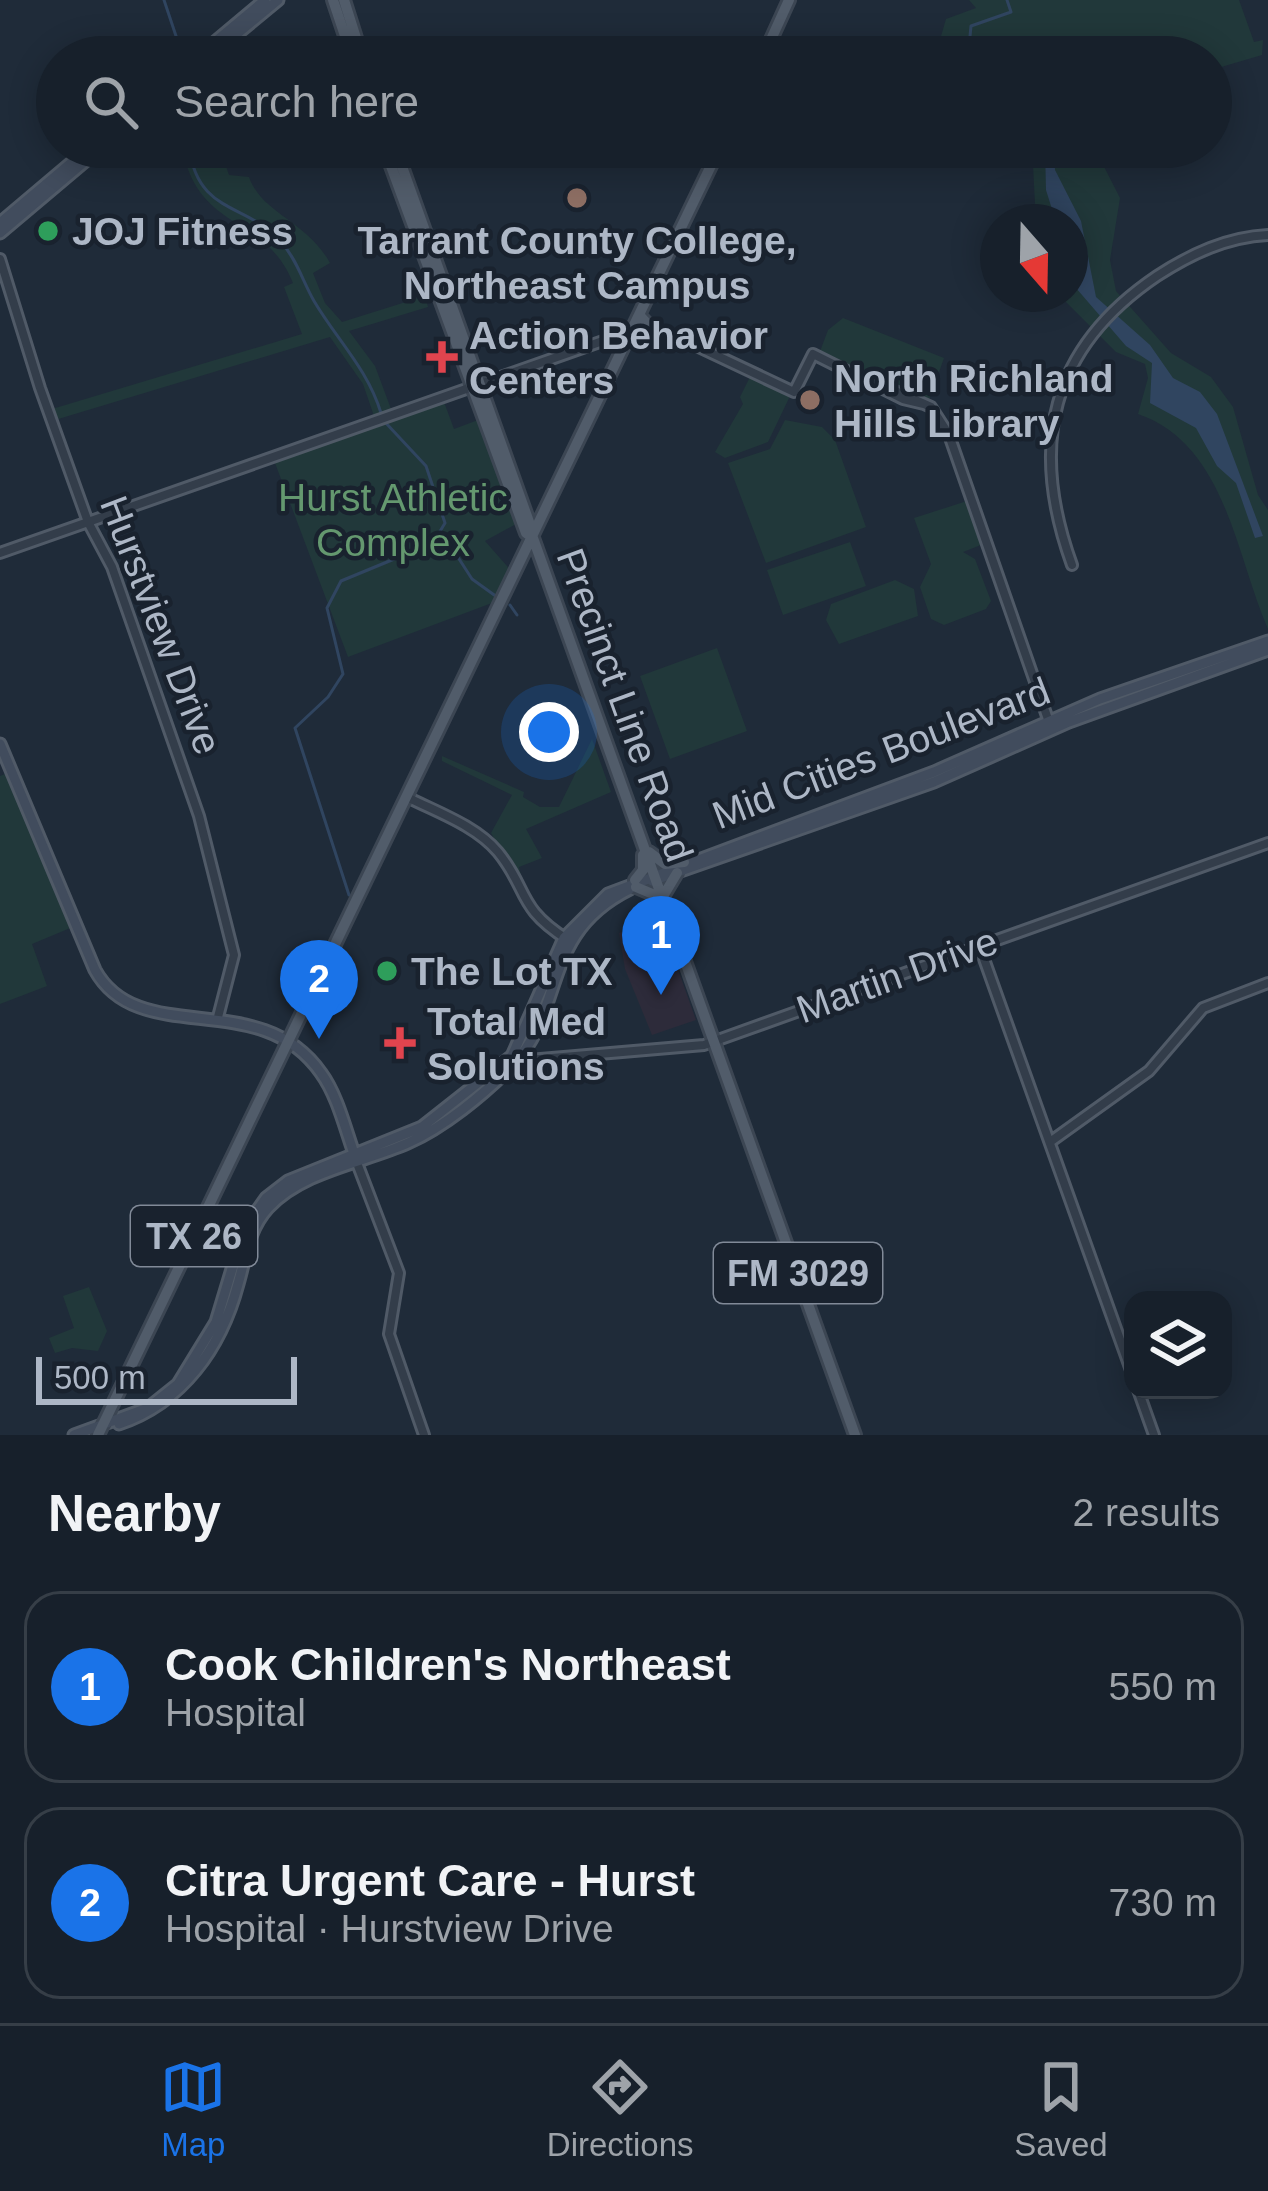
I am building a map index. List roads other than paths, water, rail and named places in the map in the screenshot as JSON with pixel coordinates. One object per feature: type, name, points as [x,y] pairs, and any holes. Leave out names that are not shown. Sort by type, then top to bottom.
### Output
[{"type":"main road","points":[[251,23],[266,0]]},
{"type":"main road","points":[[222,36],[266,0]]},
{"type":"main road","points":[[235,36],[278,0]]},
{"type":"main road","points":[[333,0],[346,36]]},
{"type":"main road","points":[[344,0],[351,36]]},
{"type":"main road","points":[[773,36],[789,0]]},
{"type":"main road","points":[[0,223],[65,168]]},
{"type":"main road","points":[[0,233],[77,168]]},
{"type":"main road","name":"Precinct Line Road","points":[[392,168],[444,296]]},
{"type":"main road","name":"Precinct Line Road","points":[[401,168],[855,1435]]},
{"type":"main road","name":"TX 26","points":[[100,1430],[710,168]]},
{"type":"main road","points":[[640,316],[656,332]]},
{"type":"main road","points":[[613,337],[625,347]]},
{"type":"main road","name":"Precinct Line Road","points":[[476,384],[492,437],[514,473],[533,538]]},
{"type":"main road","points":[[525,504],[542,508],[553,499]]},
{"type":"main road","points":[[516,574],[530,567],[546,575]]},
{"type":"main road","name":"Mid Cities Boulevard","points":[[424,1131],[497,1070],[524,1034],[581,916],[614,891],[945,773],[1050,725],[1268,641]]},
{"type":"main road","name":"Mid Cities Boulevard","points":[[1050,725],[1268,650]]},
{"type":"main road","points":[[0,744],[103,984],[117,999],[142,1011],[222,1018],[288,1046],[323,1075],[356,1159]]},
{"type":"main road","points":[[643,844],[659,862],[681,868],[662,898],[636,884],[644,865],[643,844]]},
{"type":"main road","name":"Mid Cities Boulevard","points":[[74,1435],[152,1413],[187,1383],[223,1326],[252,1223],[266,1198],[424,1131],[517,1060],[567,940],[604,905],[636,884]]},
{"type":"main road","points":[[604,905],[614,891]]},
{"type":"main road","points":[[517,1060],[524,1034]]},
{"type":"street","points":[[1072,565],[1049,493],[1049,444],[1076,353],[1118,305],[1198,252],[1237,238],[1268,235]]},
{"type":"street","name":"Hurstview Drive","points":[[0,259],[88,522],[112,568],[175,736],[224,902],[234,961],[222,1018]]},
{"type":"street","points":[[0,553],[634,330],[671,334],[794,392],[813,354],[924,404],[949,435],[1050,725]]},
{"type":"street","points":[[409,798],[486,840],[503,860],[524,903],[567,940]]},
{"type":"street","name":"Martin Drive","points":[[517,1060],[715,1042],[1268,843]]},
{"type":"street","points":[[979,945],[1124,1351]]},
{"type":"street","points":[[1050,1142],[1149,1071],[1203,1008],[1268,983]]},
{"type":"street","points":[[356,1159],[399,1273],[389,1334],[424,1435]]},
{"type":"street","points":[[1141,1399],[1154,1435]]},
{"type":"water","points":[[1045,168],[1055,168],[1072,204],[1050,204]]},
{"type":"water","points":[[1088,256],[1096,297],[1150,345],[1173,378],[1200,392],[1217,414],[1263,536],[1255,538],[1236,483],[1217,466],[1196,428],[1150,403],[1152,363],[1126,346],[1088,302]]},
{"type":"waterway","points":[[164,0],[176,36]]},
{"type":"waterway","points":[[970,36],[971,26],[1011,12],[1007,0]]},
{"type":"waterway","points":[[194,168],[213,197],[269,230],[287,250],[314,301],[368,382],[381,413]]},
{"type":"waterway","points":[[349,895],[295,728],[328,697],[343,674],[327,608],[341,581],[433,543],[445,523],[426,466],[384,421]]},
{"type":"waterway","points":[[443,534],[472,579],[497,597]]},
{"type":"waterway","points":[[510,605],[517,615]]},
{"type":"place","name":"Tarrant County College, Northeast Campus","points":[[577,198]]},
{"type":"place","name":"JOJ Fitness","points":[[48,231]]},
{"type":"place","name":"Action Behavior Centers","points":[[442,357]]},
{"type":"place","name":"North Richland Hills Library","points":[[810,400]]},
{"type":"place","name":"The Lot TX","points":[[387,971]]},
{"type":"place","name":"Cook Children's Northeast","points":[[661,995]]},
{"type":"place","name":"Citra Urgent Care - Hurst","points":[[319,1039]]},
{"type":"place","name":"Total Med Solutions","points":[[400,1043]]},
{"type":"park label","name":"Hurst Athletic Complex","points":[[393,520]]}]
